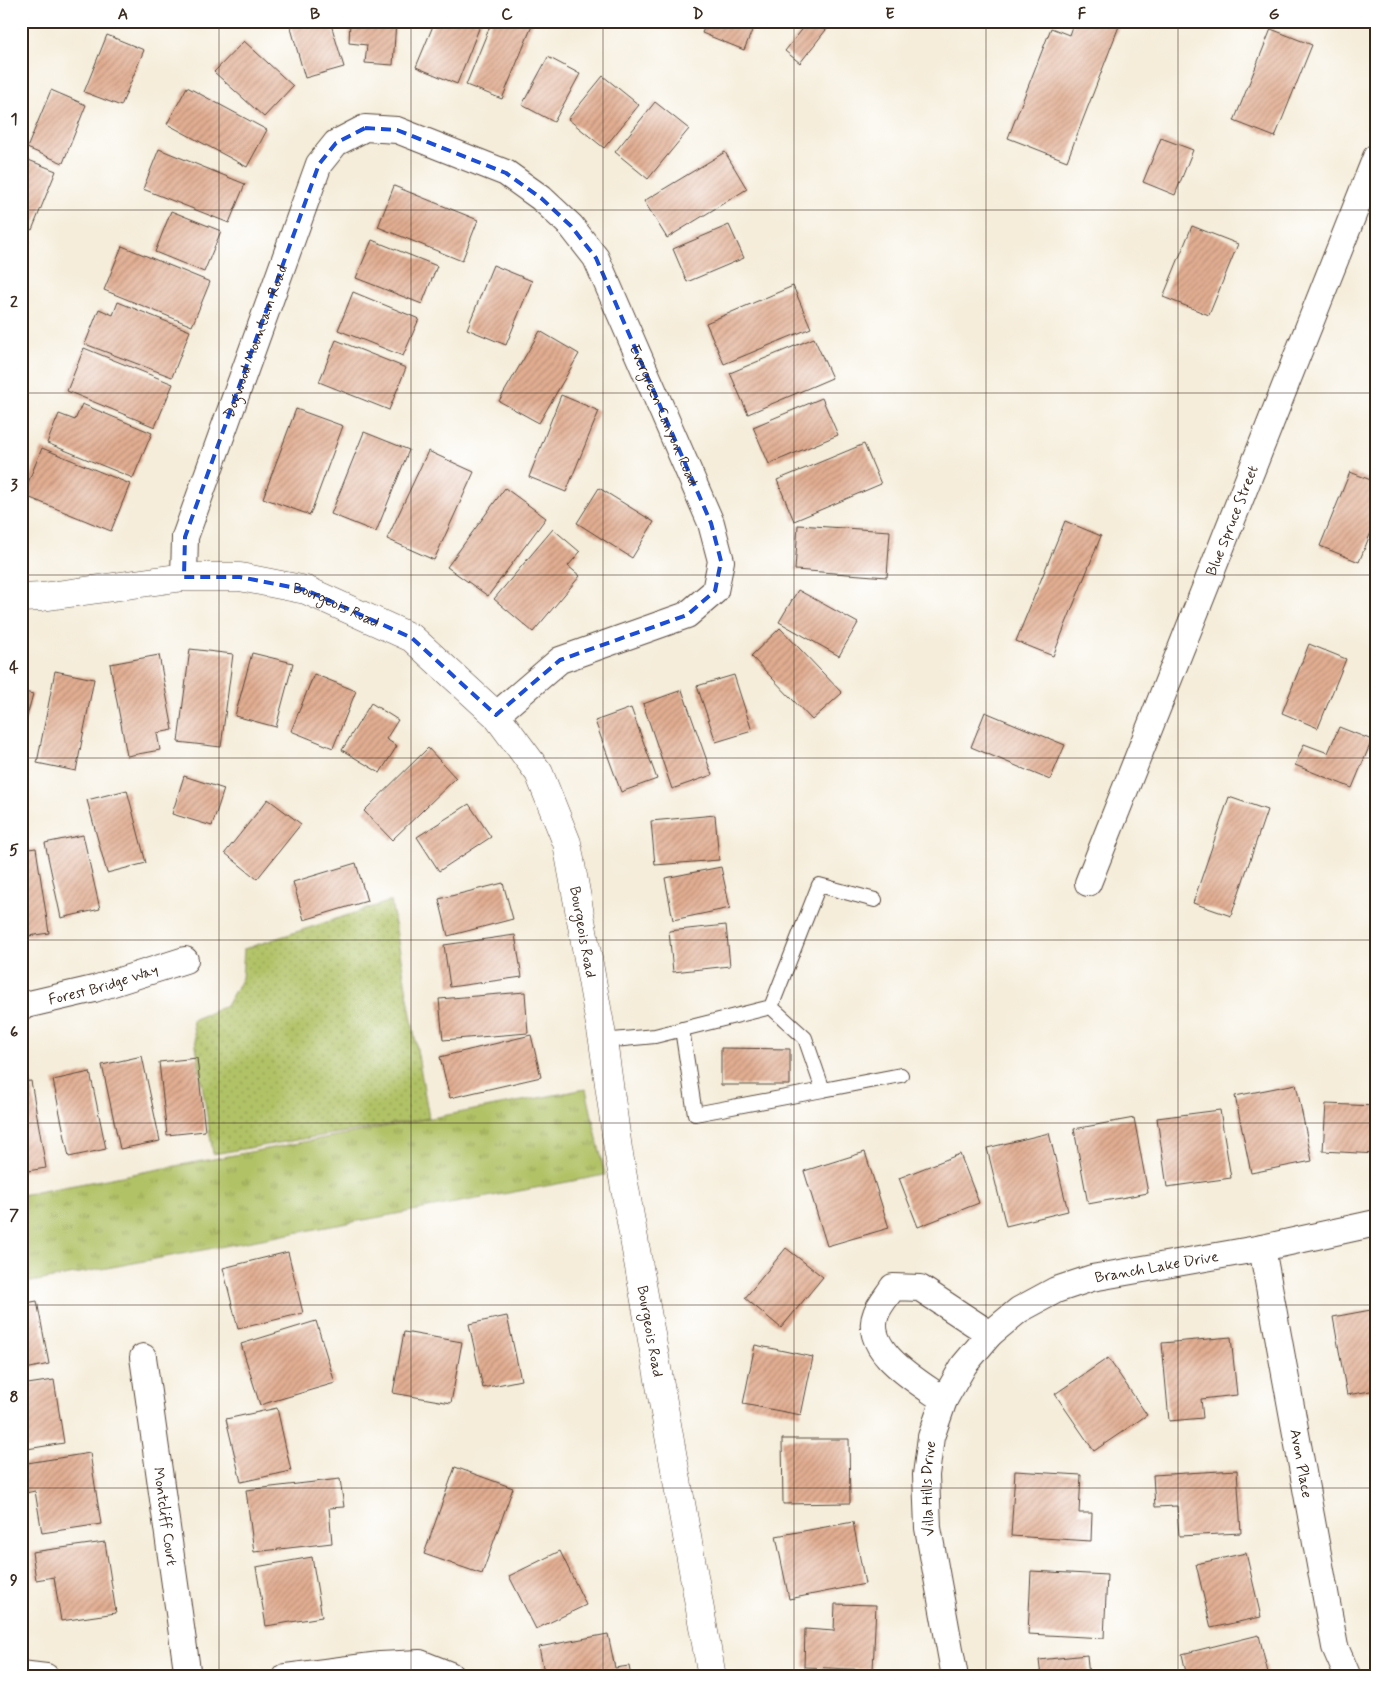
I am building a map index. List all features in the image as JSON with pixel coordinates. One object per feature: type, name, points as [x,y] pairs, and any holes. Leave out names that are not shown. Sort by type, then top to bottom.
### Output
[{"type":"street","name":"Dogwood Mountain Road","points":[[184,577],[185,537],[319,164],[336,143],[365,128]]},
{"type":"street","name":"Evergreen Canyon Road","points":[[365,128],[397,130],[506,173],[541,198],[571,226],[596,258],[711,523],[721,561],[715,590],[686,615],[560,660],[496,715]]},
{"type":"street","name":"Blue Spruce Street","points":[[1088,884],[1376,157]]},
{"type":"street","name":"Bourgeois Road","points":[[21,598],[42,597],[184,577],[240,577],[306,590],[412,638],[496,715],[539,773],[567,843],[602,1041],[618,1149],[712,1677]]},
{"type":"street","name":"Forest Bridge Way","points":[[21,1006],[94,989],[185,960]]},
{"type":"street","name":"Branch Lake Drive","points":[[964,1365],[990,1334],[1019,1310],[1056,1290],[1092,1278],[1262,1248],[1376,1223]]},
{"type":"street","name":"Avon Place","points":[[1262,1248],[1335,1647],[1348,1677]]},
{"type":"street","points":[[944,1400],[895,1366],[874,1336],[876,1314],[893,1287],[920,1288],[990,1334]]},
{"type":"street","name":"Montcliff Court","points":[[143,1357],[188,1677]]},
{"type":"street","name":"Villa Hills Drive","points":[[955,1677],[928,1528],[926,1475],[931,1437],[944,1400],[964,1365]]},
{"type":"street","points":[[286,1677],[380,1665],[420,1663],[451,1677]]},
{"type":"street","points":[[21,1674],[46,1677]]},
{"type":"lane","points":[[772,1006],[819,885],[875,900]]},
{"type":"lane","points":[[602,1041],[655,1036],[772,1006]]},
{"type":"lane","points":[[772,1006],[805,1038],[823,1090]]},
{"type":"lane","points":[[682,1029],[696,1114],[901,1075]]},
{"type":"highlighted area","points":[[365,128],[397,130],[506,173],[541,198],[571,226],[596,258],[711,523],[721,561],[715,591],[687,615],[560,660],[496,715],[412,638],[306,590],[240,577],[184,577],[185,537],[319,164],[336,143]]},
{"type":"green space","points":[[391,901],[429,1118],[213,1154],[192,1020],[226,1006],[242,978],[244,949]]},
{"type":"green space","points":[[586,1089],[605,1175],[21,1284],[21,1195]]},
{"type":"building","points":[[289,21],[330,21],[344,67],[305,78]]},
{"type":"building","points":[[350,21],[396,21],[393,65],[365,63],[367,45],[349,43]]},
{"type":"building","points":[[435,21],[482,21],[457,84],[416,67]]},
{"type":"building","points":[[492,21],[534,21],[502,99],[466,85]]},
{"type":"building","points":[[707,21],[756,21],[744,50],[702,33]]},
{"type":"building","points":[[809,21],[833,21],[800,63],[785,51]]},
{"type":"building","points":[[1074,21],[1121,21],[1067,161],[1008,138],[1051,28],[1069,35]]},
{"type":"building","points":[[1271,29],[1312,45],[1275,137],[1234,121]]},
{"type":"building","points":[[107,35],[144,50],[121,106],[84,92]]},
{"type":"building","points":[[244,41],[293,86],[264,117],[214,72]]},
{"type":"building","points":[[548,57],[580,74],[554,122],[522,105]]},
{"type":"building","points":[[603,76],[639,105],[604,148],[568,119]]},
{"type":"building","points":[[187,87],[267,130],[247,167],[167,124]]},
{"type":"building","points":[[51,90],[86,105],[63,163],[27,148]]},
{"type":"building","points":[[655,102],[689,129],[648,179],[615,152]]},
{"type":"building","points":[[1161,138],[1193,150],[1175,195],[1143,182]]},
{"type":"building","points":[[159,149],[245,184],[229,223],[143,189]]},
{"type":"building","points":[[725,152],[747,189],[667,238],[644,201]]},
{"type":"building","points":[[21,157],[56,171],[32,230],[21,225]]},
{"type":"building","points":[[394,186],[478,220],[462,261],[378,227]]},
{"type":"building","points":[[171,211],[221,231],[204,272],[155,252]]},
{"type":"building","points":[[729,225],[744,258],[687,282],[673,249]]},
{"type":"building","points":[[1192,226],[1238,244],[1209,315],[1163,297]]},
{"type":"building","points":[[21,238],[29,241],[21,259]]},
{"type":"building","points":[[372,240],[437,266],[422,304],[356,278]]},
{"type":"building","points":[[122,246],[210,282],[192,326],[104,290]]},
{"type":"building","points":[[493,265],[532,281],[506,345],[467,329]]},
{"type":"building","points":[[793,286],[811,328],[724,364],[706,323]]},
{"type":"building","points":[[353,292],[419,319],[403,356],[338,330]]},
{"type":"building","points":[[118,302],[190,331],[172,377],[85,344],[99,309],[113,315]]},
{"type":"building","points":[[540,331],[579,354],[539,423],[499,401]]},
{"type":"building","points":[[814,338],[832,378],[748,414],[730,373]]},
{"type":"building","points":[[336,340],[406,368],[389,410],[319,382]]},
{"type":"building","points":[[84,348],[173,384],[155,427],[67,391]]},
{"type":"building","points":[[561,395],[599,411],[566,492],[529,477]]},
{"type":"building","points":[[822,398],[838,435],[769,464],[753,427]]},
{"type":"building","points":[[82,404],[152,433],[133,478],[47,443],[59,414],[75,420]]},
{"type":"building","points":[[296,409],[343,426],[310,515],[263,498]]},
{"type":"building","points":[[364,432],[409,450],[376,532],[331,514]]},
{"type":"building","points":[[864,444],[881,484],[794,521],[777,480]]},
{"type":"building","points":[[42,448],[130,484],[111,531],[23,495]]},
{"type":"building","points":[[428,451],[474,472],[434,560],[387,539]]},
{"type":"building","points":[[1350,472],[1376,482],[1376,520],[1359,562],[1320,546]]},
{"type":"building","points":[[505,488],[546,518],[488,596],[447,567]]},
{"type":"building","points":[[599,488],[654,522],[632,558],[577,523]]},
{"type":"building","points":[[1065,521],[1101,536],[1053,656],[1016,641]]},
{"type":"building","points":[[798,525],[890,531],[887,577],[795,570]]},
{"type":"building","points":[[553,529],[580,552],[568,566],[580,576],[533,632],[494,599]]},
{"type":"building","points":[[798,590],[858,623],[839,656],[779,622]]},
{"type":"building","points":[[780,628],[842,693],[812,720],[751,656]]},
{"type":"building","points":[[1309,644],[1346,659],[1318,728],[1282,713]]},
{"type":"building","points":[[190,649],[233,654],[221,747],[178,742]]},
{"type":"building","points":[[252,653],[293,663],[276,727],[235,716]]},
{"type":"building","points":[[159,655],[173,730],[157,733],[160,750],[127,756],[110,664]]},
{"type":"building","points":[[55,671],[94,679],[76,771],[37,763]]},
{"type":"building","points":[[314,674],[356,691],[333,748],[291,731]]},
{"type":"building","points":[[734,675],[752,731],[716,742],[697,686]]},
{"type":"building","points":[[682,690],[712,775],[672,789],[643,704]]},
{"type":"building","points":[[21,691],[33,694],[22,734],[21,734]]},
{"type":"building","points":[[371,703],[398,720],[386,739],[397,746],[380,773],[342,750]]},
{"type":"building","points":[[631,708],[657,779],[621,792],[595,721]]},
{"type":"building","points":[[985,712],[1065,745],[1050,780],[971,747]]},
{"type":"building","points":[[1339,727],[1372,740],[1352,788],[1295,765],[1304,744],[1328,753]]},
{"type":"building","points":[[428,748],[456,778],[392,840],[364,811]]},
{"type":"building","points":[[184,776],[224,789],[212,826],[172,814]]},
{"type":"building","points":[[127,790],[146,863],[107,873],[87,800]]},
{"type":"building","points":[[1229,797],[1267,810],[1231,916],[1193,903]]},
{"type":"building","points":[[268,799],[301,824],[257,879],[225,853]]},
{"type":"building","points":[[469,804],[491,837],[439,871],[417,837]]},
{"type":"building","points":[[715,815],[719,860],[655,865],[651,821]]},
{"type":"building","points":[[83,835],[100,909],[61,918],[45,843]]},
{"type":"building","points":[[36,848],[49,933],[21,937],[21,850]]},
{"type":"building","points":[[356,863],[367,901],[304,920],[293,882]]},
{"type":"building","points":[[721,867],[730,908],[673,920],[665,878]]},
{"type":"building","points":[[503,883],[513,919],[448,936],[439,899]]},
{"type":"building","points":[[726,925],[730,966],[673,972],[669,931]]},
{"type":"building","points":[[515,935],[522,977],[450,987],[444,945]]},
{"type":"building","points":[[525,992],[528,1033],[443,1040],[439,999]]},
{"type":"building","points":[[531,1035],[541,1077],[450,1098],[440,1057]]},
{"type":"building","points":[[721,1048],[790,1049],[790,1085],[721,1085]]},
{"type":"building","points":[[142,1056],[160,1141],[120,1149],[102,1065]]},
{"type":"building","points":[[197,1058],[205,1131],[167,1135],[159,1062]]},
{"type":"building","points":[[90,1072],[106,1149],[69,1157],[53,1080]]},
{"type":"building","points":[[31,1081],[46,1168],[21,1172],[21,1082]]},
{"type":"building","points":[[1296,1084],[1312,1161],[1251,1173],[1235,1096]]},
{"type":"building","points":[[1326,1104],[1376,1106],[1376,1154],[1323,1151]]},
{"type":"building","points":[[1220,1110],[1231,1178],[1167,1187],[1157,1118]]},
{"type":"building","points":[[1134,1118],[1148,1193],[1088,1204],[1074,1129]]},
{"type":"building","points":[[1049,1133],[1068,1211],[1006,1226],[987,1148]]},
{"type":"building","points":[[865,1152],[889,1228],[827,1246],[804,1171]]},
{"type":"building","points":[[960,1154],[979,1203],[918,1227],[899,1178]]},
{"type":"building","points":[[786,1248],[823,1277],[781,1328],[745,1298]]},
{"type":"building","points":[[288,1252],[303,1313],[238,1329],[223,1268]]},
{"type":"building","points":[[37,1301],[49,1364],[21,1370],[21,1304]]},
{"type":"building","points":[[1376,1309],[1376,1390],[1347,1395],[1333,1317]]},
{"type":"building","points":[[507,1316],[521,1380],[483,1388],[469,1324]]},
{"type":"building","points":[[316,1321],[335,1383],[260,1405],[241,1344]]},
{"type":"building","points":[[404,1332],[462,1342],[451,1403],[393,1393]]},
{"type":"building","points":[[1231,1337],[1237,1395],[1201,1399],[1203,1418],[1169,1421],[1162,1343]]},
{"type":"building","points":[[755,1345],[813,1357],[801,1415],[743,1404]]},
{"type":"building","points":[[1108,1358],[1147,1415],[1094,1451],[1055,1394]]},
{"type":"building","points":[[54,1380],[64,1443],[21,1450],[21,1385]]},
{"type":"building","points":[[277,1408],[291,1471],[241,1482],[226,1419]]},
{"type":"building","points":[[782,1439],[849,1439],[850,1503],[783,1504]]},
{"type":"building","points":[[1376,1443],[1376,1458],[1375,1458],[1372,1444]]},
{"type":"building","points":[[90,1453],[101,1524],[42,1533],[35,1491],[21,1494],[21,1464]]},
{"type":"building","points":[[455,1467],[513,1488],[482,1574],[424,1554]]},
{"type":"building","points":[[1237,1470],[1241,1533],[1179,1536],[1177,1506],[1155,1507],[1153,1475]]},
{"type":"building","points":[[1015,1471],[1081,1475],[1079,1513],[1092,1513],[1091,1541],[1011,1536]]},
{"type":"building","points":[[340,1479],[344,1507],[329,1508],[332,1543],[254,1552],[246,1490]]},
{"type":"building","points":[[853,1522],[865,1584],[789,1599],[776,1536]]},
{"type":"building","points":[[105,1542],[116,1613],[61,1621],[54,1577],[36,1580],[32,1552]]},
{"type":"building","points":[[560,1551],[586,1605],[536,1629],[509,1576]]},
{"type":"building","points":[[1246,1553],[1261,1617],[1211,1628],[1196,1564]]},
{"type":"building","points":[[312,1557],[322,1617],[266,1626],[256,1567]]},
{"type":"building","points":[[1031,1571],[1107,1575],[1104,1638],[1028,1634]]},
{"type":"building","points":[[835,1604],[876,1605],[873,1670],[804,1667],[805,1629],[834,1631]]},
{"type":"building","points":[[608,1634],[615,1668],[629,1666],[631,1677],[545,1677],[539,1647]]},
{"type":"building","points":[[1259,1635],[1269,1677],[1187,1677],[1182,1654]]},
{"type":"building","points":[[1087,1655],[1089,1677],[1041,1677],[1039,1660]]}]
